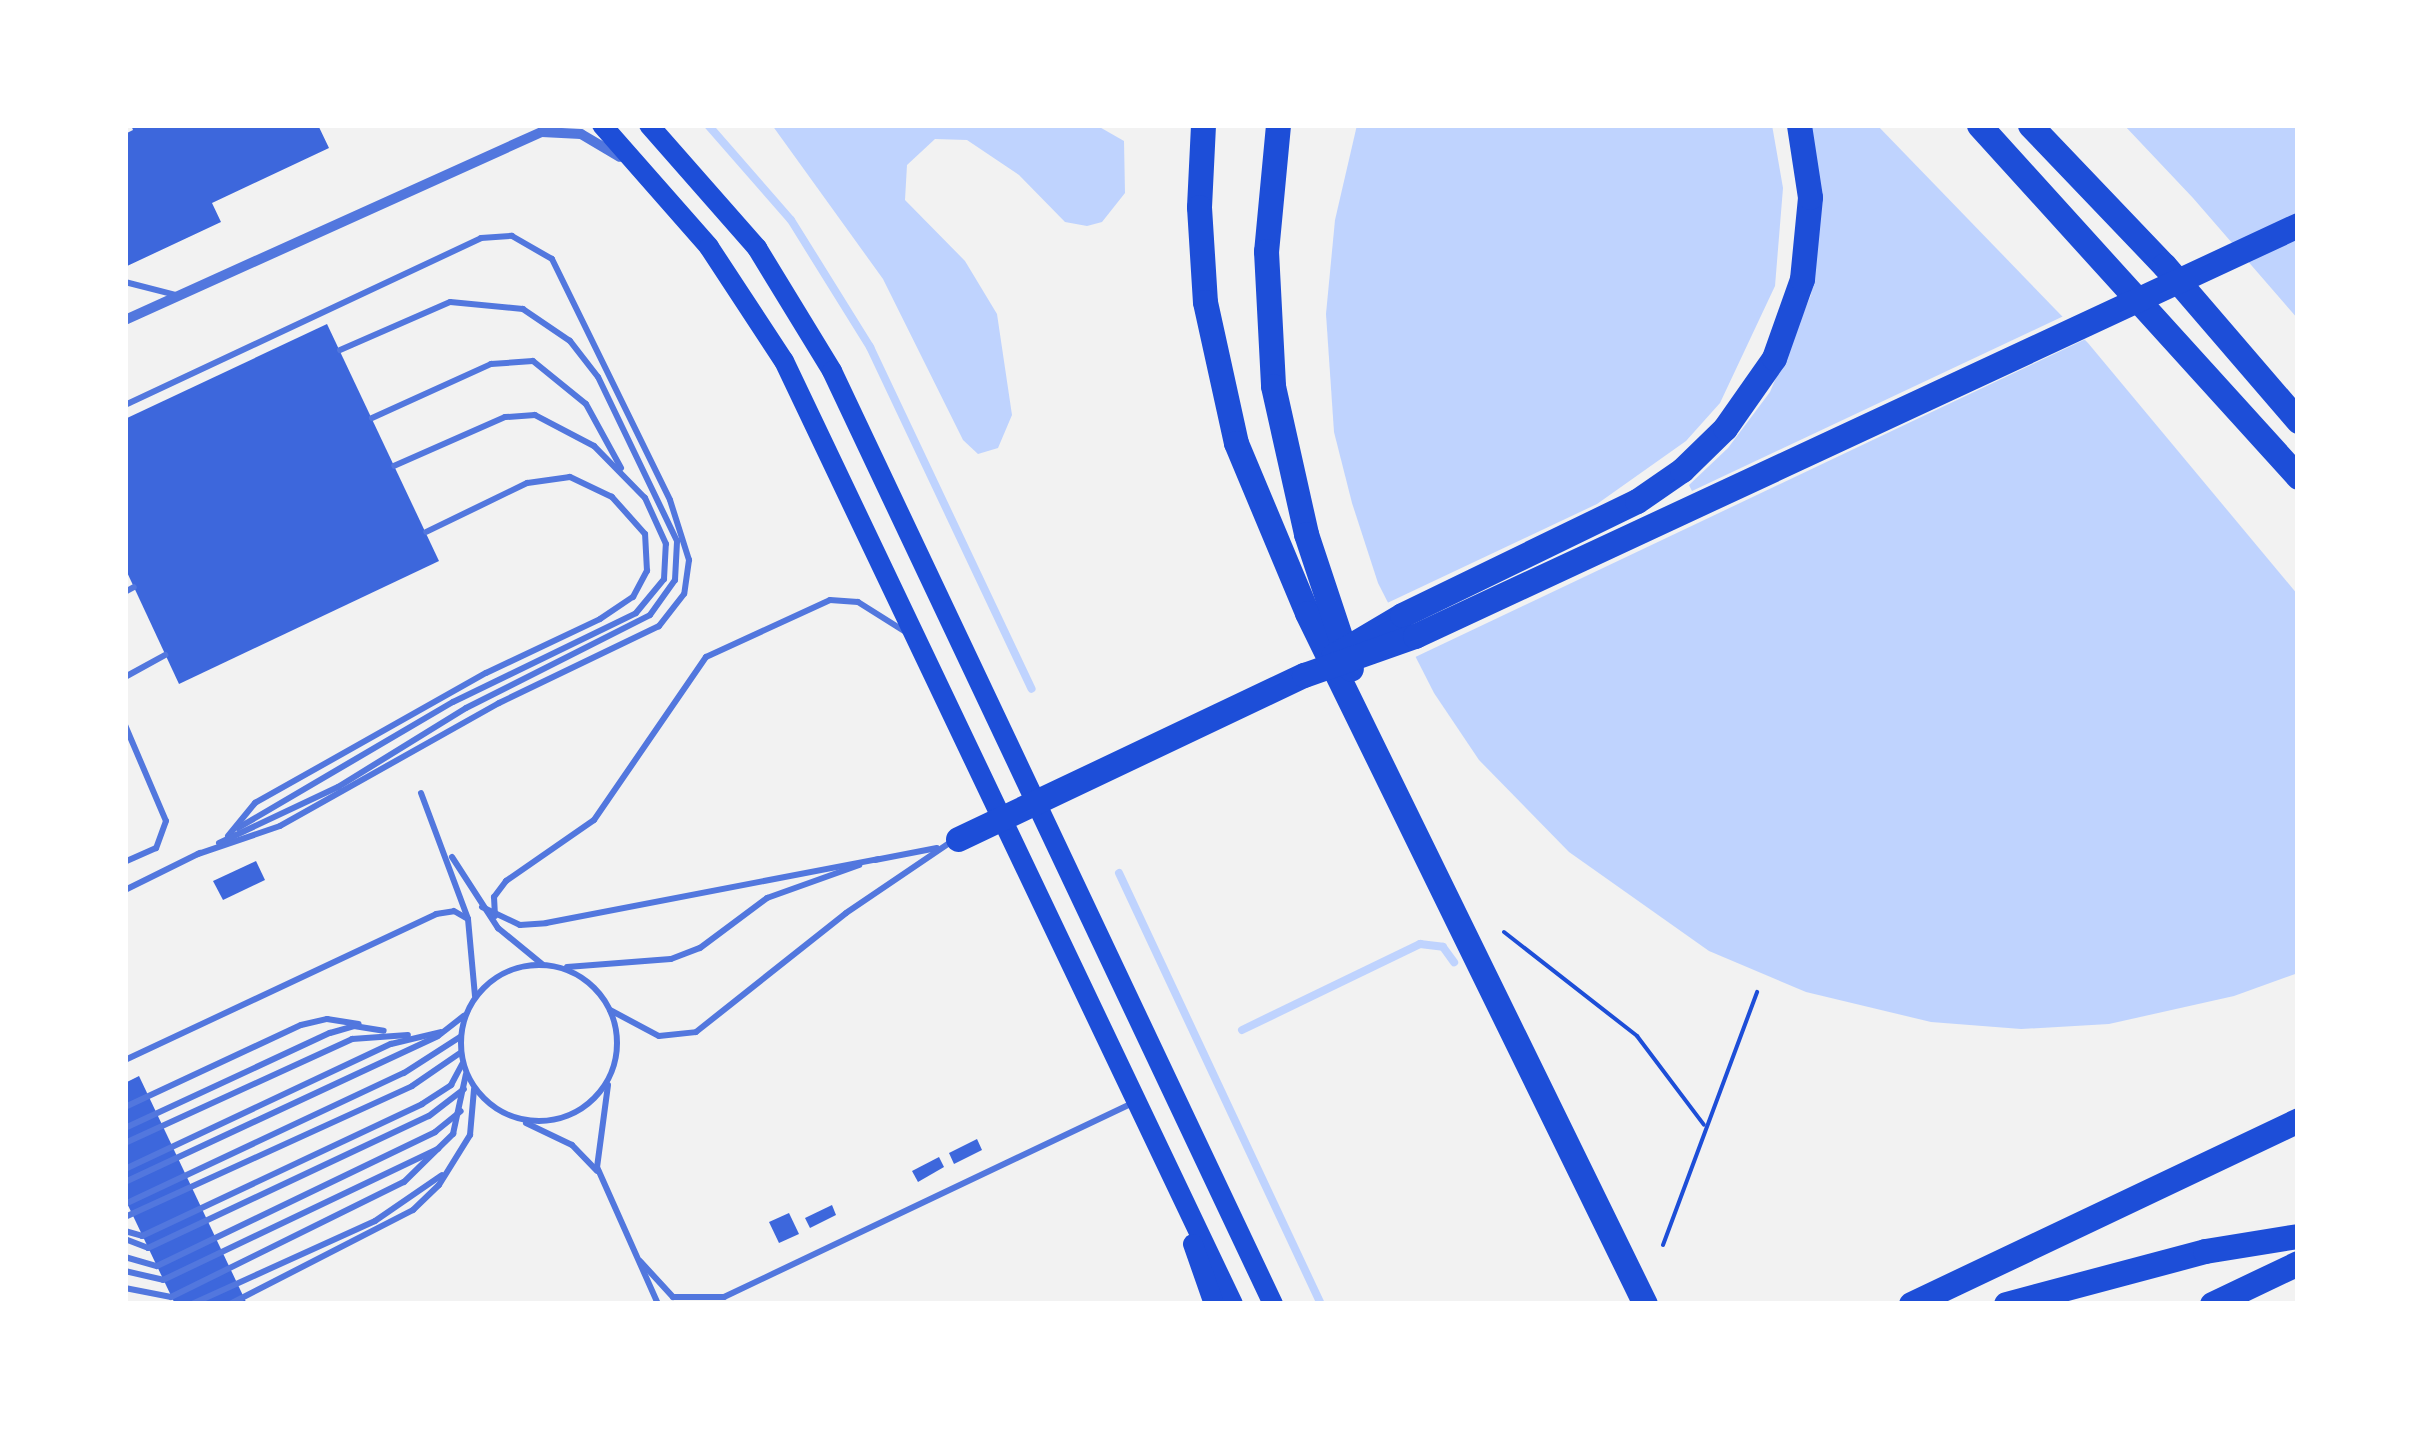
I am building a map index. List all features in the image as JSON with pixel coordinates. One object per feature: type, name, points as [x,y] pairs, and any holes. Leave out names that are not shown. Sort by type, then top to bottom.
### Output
[{"type":"highway","points":[[1204,125],[1199,208],[1205,302],[1236,444],[1307,612],[1464,925],[1645,1304]]},
{"type":"highway","points":[[1278,125],[1266,301],[1284,449],[1346,656],[1464,925]]},
{"type":"highway","points":[[948,844],[1304,675],[1402,615],[1636,501],[1682,470],[1724,428],[1774,358],[1802,279],[1810,197],[1800,125]]},
{"type":"highway","points":[[1979,125],[2298,477]]},
{"type":"highway","points":[[2030,125],[2164,265],[2298,420]]},
{"type":"highway","points":[[1304,675],[1414,636],[2298,225]]},
{"type":"highway","points":[[1911,1304],[2298,1120]]},
{"type":"highway","points":[[2006,1304],[2205,1251],[2298,1236]]},
{"type":"highway","points":[[2212,1304],[2298,1263]]},
{"type":"main road","points":[[602,125],[683,216],[784,361],[1233,1304]]},
{"type":"main road","points":[[649,125],[757,248],[832,371],[1273,1304]]},
{"type":"main road","points":[[1181,1193],[1214,1304]]},
{"type":"street","points":[[125,320],[542,132],[569,131],[608,147],[683,216]]},
{"type":"lane","points":[[125,405],[481,238],[512,236],[552,259],[670,500],[690,560],[684,594],[660,626],[500,703],[280,826],[198,854]]},
{"type":"lane","points":[[125,282],[181,294]]},
{"type":"lane","points":[[125,890],[338,787],[466,708],[650,615],[675,580],[677,541],[598,377],[570,340],[523,309],[450,302],[340,350]]},
{"type":"lane","points":[[372,418],[491,364],[533,361],[586,404],[624,474]]},
{"type":"lane","points":[[219,843],[453,702],[636,612],[664,579],[666,544],[645,498],[624,474],[560,426],[518,414],[394,466]]},
{"type":"lane","points":[[233,832],[255,803],[486,673],[600,619],[634,597],[647,571],[645,534],[612,497],[570,478],[528,483],[426,532]]},
{"type":"lane","points":[[125,592],[134,588]]},
{"type":"lane","points":[[496,916],[494,897],[506,881],[594,820],[706,657],[830,600],[858,602],[886,615],[923,647]]},
{"type":"lane","points":[[125,676],[166,655]]},
{"type":"lane","points":[[125,725],[166,821],[156,848],[126,860]]},
{"type":"lane","points":[[422,792],[468,920],[475,997]]},
{"type":"lane","points":[[482,907],[520,924],[546,924],[948,844]]},
{"type":"lane","points":[[444,845],[482,907],[508,940],[544,964],[584,979],[610,1009],[659,1036],[696,1032],[948,844]]},
{"type":"lane","points":[[560,968],[671,960],[700,948],[767,898],[878,859]]},
{"type":"lane","points":[[125,1060],[436,914],[454,911],[468,920]]},
{"type":"lane","points":[[544,964],[500,975],[475,997],[460,1036],[466,1073],[474,1088],[515,1118],[572,1145],[600,1176],[658,1304]]},
{"type":"lane","points":[[600,1176],[596,1144],[616,1035],[610,1009]]},
{"type":"lane","points":[[125,1182],[447,1031],[465,1016]]},
{"type":"lane","points":[[125,1107],[300,1025],[328,1018],[414,1036]]},
{"type":"lane","points":[[125,1128],[330,1033],[364,1026]]},
{"type":"lane","points":[[125,1169],[414,1036],[447,1031]]},
{"type":"lane","points":[[125,1144],[337,1045],[395,1033]]},
{"type":"lane","points":[[125,1204],[404,1073],[460,1036]]},
{"type":"lane","points":[[125,1217],[412,1086],[461,1052]]},
{"type":"lane","points":[[125,1231],[142,1236],[422,1104],[451,1085],[463,1063]]},
{"type":"lane","points":[[125,1288],[172,1297],[390,1191],[444,1146],[462,1110],[466,1073]]},
{"type":"lane","points":[[515,1118],[540,1122],[577,1112],[611,1074]]},
{"type":"lane","points":[[125,1239],[148,1248],[428,1116],[465,1088]]},
{"type":"lane","points":[[230,1304],[400,1220],[451,1167],[474,1123],[474,1088]]},
{"type":"lane","points":[[640,1261],[673,1297],[724,1297],[1138,1101]]},
{"type":"lane","points":[[125,1258],[157,1266],[435,1132],[462,1110]]},
{"type":"lane","points":[[125,1271],[163,1280],[444,1146]]},
{"type":"lane","points":[[192,1304],[375,1222],[451,1167]]},
{"type":"path","points":[[1504,932],[1637,1036],[1704,1124]]},
{"type":"path","points":[[1663,1244],[1704,1124],[1757,992]]},
{"type":"water","points":[[772,125],[1096,125],[1124,141],[1125,193],[1102,222],[1087,226],[1065,222],[1019,175],[967,140],[935,139],[907,165],[905,200],[965,261],[997,314],[1012,415],[998,448],[978,454],[963,440],[883,279]]},
{"type":"water","points":[[1357,125],[1877,125],[2088,343],[2298,595],[2298,973],[2234,996],[2109,1024],[2021,1029],[1931,1022],[1806,992],[1709,951],[1569,852],[1479,760],[1434,693],[1378,583],[1352,503],[1334,432],[1326,314],[1335,220]]},
{"type":"water","points":[[2124,125],[2298,125],[2298,319],[2193,198]]},
{"type":"pier","points":[[1772,125],[1810,125],[1820,216],[1811,295],[1770,392],[1728,448],[1689,485],[1692,491],[2068,314],[2090,337],[1409,660],[1383,605],[1597,504],[1686,441],[1720,403],[1775,286],[1783,188]]},
{"type":"building","points":[[131,125],[318,125],[329,148],[212,203],[221,222],[125,267],[125,134],[133,130]]},
{"type":"building","points":[[327,324],[439,561],[179,684],[125,568],[125,419]]},
{"type":"building","points":[[256,861],[265,880],[223,900],[213,881]]},
{"type":"building","points":[[139,1076],[247,1304],[175,1304],[125,1199],[125,1083]]},
{"type":"building","points":[[977,1139],[982,1150],[954,1164],[949,1153]]},
{"type":"building","points":[[939,1157],[944,1167],[918,1182],[912,1171]]},
{"type":"building","points":[[832,1205],[836,1215],[810,1228],[805,1218]]},
{"type":"building","points":[[789,1213],[799,1234],[779,1243],[769,1222]]},
{"type":"waterway","points":[[708,125],[791,220],[870,347],[1032,689]]},
{"type":"waterway","points":[[1119,873],[1321,1304]]},
{"type":"waterway","points":[[1242,1030],[1420,944],[1443,947],[1454,962]]}]
